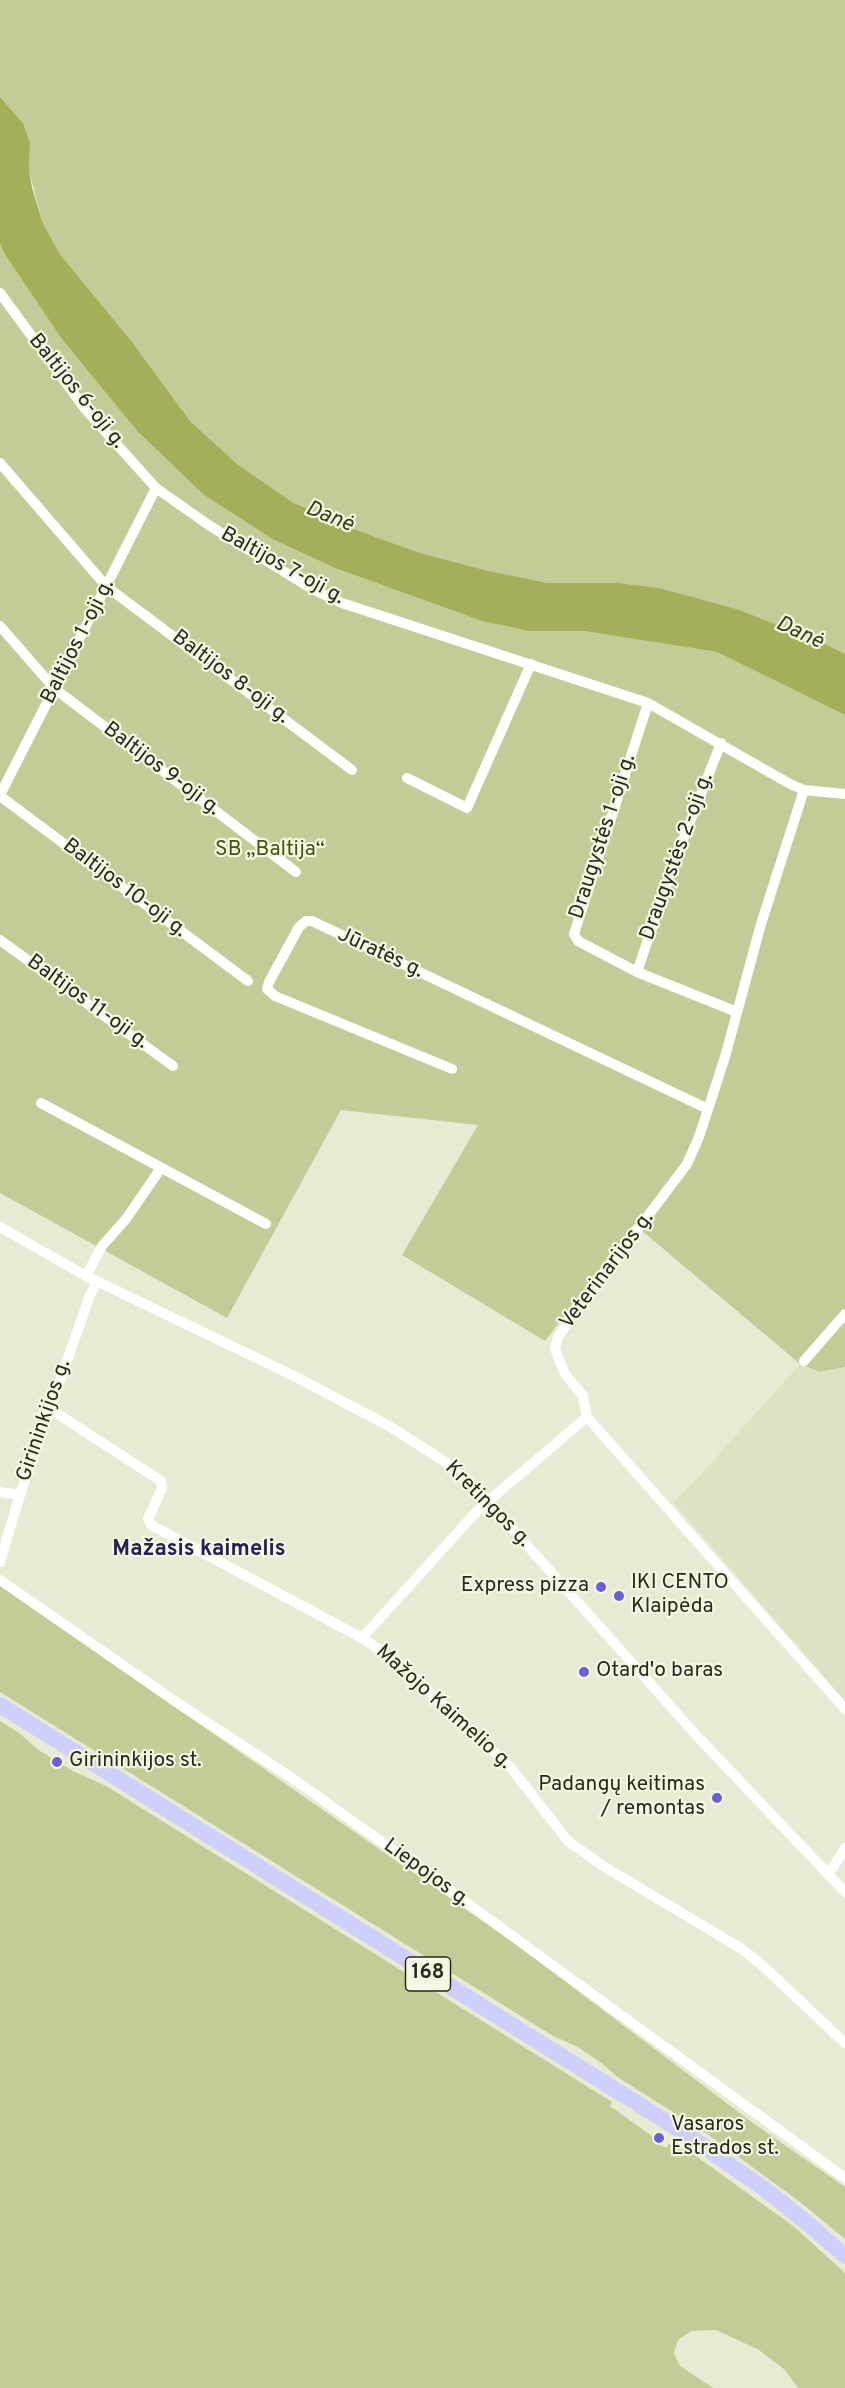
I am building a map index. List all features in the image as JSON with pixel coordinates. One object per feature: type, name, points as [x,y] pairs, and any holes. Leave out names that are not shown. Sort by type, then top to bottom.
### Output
[{"type":"main road","name":"168","points":[[0,1706],[686,2134],[766,2190],[845,2256]]},
{"type":"street","name":"Baltijos 6-oji g.","points":[[0,293],[86,410],[156,488]]},
{"type":"street","name":"Baltijos 8-oji g.","points":[[0,463],[107,587],[352,770]]},
{"type":"street","name":"Baltijos 1-oji g.","points":[[0,794],[156,488]]},
{"type":"street","name":"Baltijos 7-oji g.","points":[[156,488],[210,526],[326,596],[648,703],[804,790]]},
{"type":"street","name":"Baltijos 9-oji g.","points":[[0,626],[55,689],[296,872]]},
{"type":"street","points":[[407,778],[466,808],[531,664]]},
{"type":"street","name":"Draugystės 1-oji g.","points":[[648,703],[574,934],[578,941],[637,972],[737,1012]]},
{"type":"street","name":"Draugystės 2-oji g.","points":[[637,972],[675,860],[721,743]]},
{"type":"street","points":[[804,790],[845,794]]},
{"type":"street","name":"Veterinarijos g.","points":[[804,790],[761,924],[708,1109],[687,1164],[558,1337],[555,1349],[565,1374],[583,1396],[587,1418],[845,1709]]},
{"type":"street","name":"Baltijos 10-oji g.","points":[[0,794],[248,981]]},
{"type":"street","name":"Jūratės g.","points":[[452,1070],[275,996],[267,989],[298,927],[306,921],[312,921],[708,1109]]},
{"type":"street","name":"Baltijos 11-oji g.","points":[[0,940],[173,1066]]},
{"type":"street","points":[[41,1103],[266,1224]]},
{"type":"street","points":[[86,1276],[102,1246],[115,1234],[161,1168]]},
{"type":"street","name":"Kretingos g.","points":[[0,1227],[97,1282],[294,1376],[389,1426],[447,1463],[488,1502],[697,1736],[845,1892]]},
{"type":"street","name":"Girininkijos g.","points":[[0,1562],[20,1495],[90,1295],[97,1282]]},
{"type":"street","points":[[804,1361],[845,1314]]},
{"type":"street","name":"Mažojo Kaimelio g.","points":[[50,1409],[161,1481],[162,1488],[148,1520],[151,1525],[362,1638],[410,1674],[511,1768],[568,1841],[603,1866],[742,1949],[845,2043]]},
{"type":"street","points":[[362,1638],[488,1502],[587,1418]]},
{"type":"street","points":[[0,1492],[20,1495]]},
{"type":"street","name":"Liepojos g.","points":[[0,1580],[179,1704],[292,1778],[845,2178]]},
{"type":"street","points":[[827,1874],[845,1848]]},
{"type":"shaded area","points":[[800,1364],[820,1372],[845,1367],[845,1701],[673,1502]]},
{"type":"green space","points":[[0,0],[845,0],[845,654],[821,642],[737,609],[659,588],[620,583],[548,583],[420,553],[348,527],[292,502],[237,464],[190,421],[132,342],[59,253],[42,221],[29,170],[30,143],[23,123],[0,97]]},
{"type":"green space","name":"SB „Baltija“","points":[[0,243],[4,253],[61,338],[138,432],[204,495],[274,540],[335,568],[482,621],[529,631],[584,631],[717,652],[845,715],[845,1367],[820,1372],[800,1364],[634,1224],[545,1341],[402,1255],[478,1125],[341,1110],[227,1318],[0,1193]]},
{"type":"green space","points":[[0,1585],[514,1943],[753,2123],[845,2187],[845,2239],[800,2202],[706,2133],[619,2078],[576,2046],[553,2036],[0,1692]]},
{"type":"green space","points":[[0,1721],[40,1751],[75,1772],[106,1786],[612,2102],[610,2106],[656,2139],[657,2143],[666,2148],[669,2144],[693,2154],[793,2226],[845,2273],[845,2388],[798,2388],[785,2370],[759,2350],[716,2330],[691,2331],[678,2340],[674,2353],[680,2366],[713,2388],[0,2388]]},
{"type":"water","name":"Danė","points":[[0,97],[23,123],[30,143],[29,170],[32,188],[42,221],[59,253],[132,342],[190,421],[237,464],[292,502],[348,527],[420,553],[548,583],[620,583],[659,588],[737,609],[821,642],[845,654],[845,715],[717,652],[584,631],[529,631],[482,621],[335,568],[274,540],[204,495],[138,432],[61,338],[4,253],[0,243]]},
{"type":"place","name":"Express pizza","points":[[601,1587]]},
{"type":"place","name":"IKI CENTO Klaipėda","points":[[619,1596]]},
{"type":"place","name":"Otard'o baras","points":[[584,1672]]},
{"type":"place","name":"Girininkijos st.","points":[[57,1762]]},
{"type":"place","name":"Padangų keitimas / remontas","points":[[717,1798]]},
{"type":"place","name":"Vasaros Estrados st.","points":[[659,2138]]},
{"type":"district","name":"Mažasis kaimelis","points":[[199,1551]]}]
